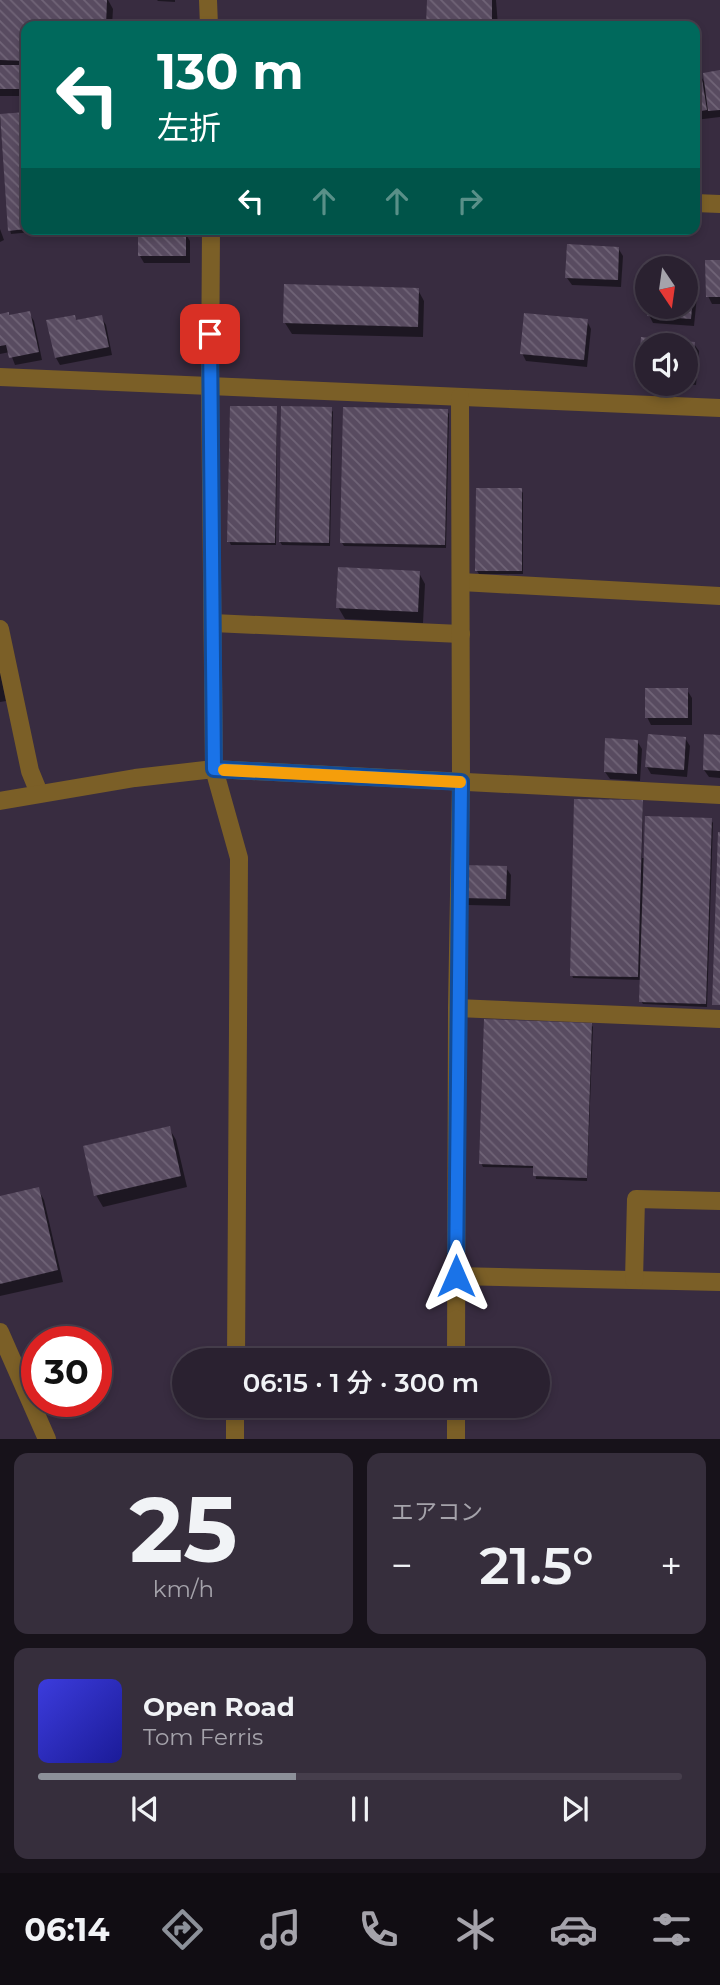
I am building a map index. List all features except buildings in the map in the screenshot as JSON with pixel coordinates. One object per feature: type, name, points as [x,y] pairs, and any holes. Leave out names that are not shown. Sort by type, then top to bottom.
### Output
[{"type":"street","points":[[208,0],[209,21]]},
{"type":"street","points":[[700,203],[720,204]]},
{"type":"street","points":[[211,235],[214,769],[239,858],[236,1348]]},
{"type":"street","points":[[0,377],[720,408]]},
{"type":"street","points":[[456,1348],[461,782],[460,397]]},
{"type":"street","points":[[461,582],[720,596]]},
{"type":"street","points":[[213,624],[461,634]]},
{"type":"street","points":[[0,629],[30,771],[39,793]]},
{"type":"street","points":[[0,801],[135,778],[214,769],[720,795]]},
{"type":"street","points":[[457,1009],[720,1019]]},
{"type":"street","points":[[634,1280],[636,1199],[720,1201]]},
{"type":"street","points":[[456,1276],[720,1282]]},
{"type":"street","points":[[0,1332],[47,1439]]},
{"type":"street","points":[[235,1418],[235,1439]]},
{"type":"street","points":[[456,1418],[456,1439]]},
{"type":"slow traffic","points":[[224,770],[460,782]]},
{"type":"route","points":[[210,334],[214,769],[461,782],[456,1276]]}]
